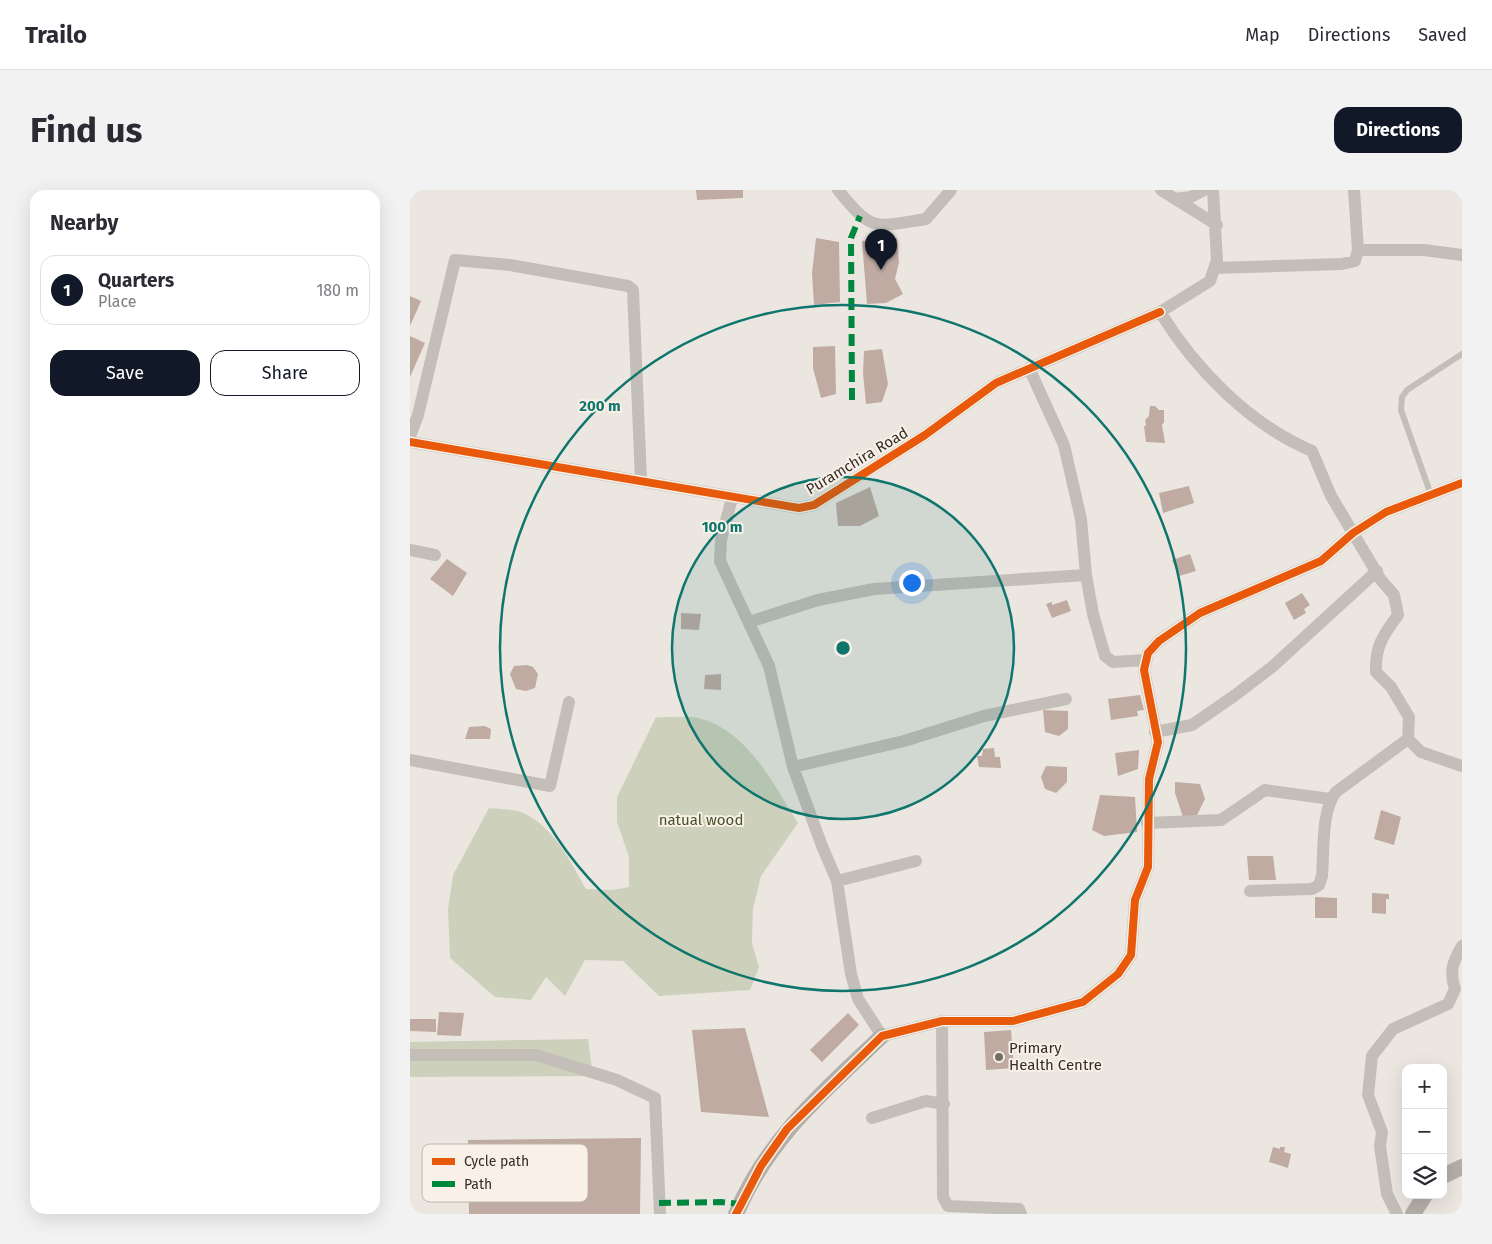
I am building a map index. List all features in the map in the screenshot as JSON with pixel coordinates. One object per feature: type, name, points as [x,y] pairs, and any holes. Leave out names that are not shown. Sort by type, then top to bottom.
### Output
[{"type":"street","points":[[838,190],[860,216],[870,224],[881,226],[926,219],[951,190]]},
{"type":"street","points":[[1161,190],[1217,226]]},
{"type":"street","points":[[1175,199],[1191,197],[1204,190]]},
{"type":"street","points":[[1213,190],[1217,226],[1217,260],[1214,268],[1342,264],[1356,261],[1358,250],[1354,190]]},
{"type":"street","points":[[1358,250],[1424,250],[1462,255]]},
{"type":"street","points":[[410,436],[418,416],[455,260],[510,265],[618,284],[632,290],[641,480]]},
{"type":"street","name":"Puramchira Road","points":[[410,442],[596,475],[641,480],[732,498],[799,508],[814,505],[925,435],[996,383],[1160,312],[1210,281],[1214,268]]},
{"type":"street","points":[[1160,312],[1173,333],[1231,400],[1295,443],[1312,450],[1331,496],[1376,571],[1394,595],[1398,616],[1385,633],[1375,654],[1376,672],[1391,687],[1409,716],[1408,739],[1421,752],[1462,766]]},
{"type":"street","points":[[1029,368],[1064,445],[1080,519],[1086,575],[1093,614],[1105,656],[1113,662],[1146,660]]},
{"type":"street","points":[[736,1214],[761,1166],[787,1129],[882,1036],[942,1021],[1014,1021],[1083,1002],[1118,974],[1131,955],[1135,900],[1148,868],[1147,823],[1149,779],[1158,742],[1144,670],[1148,653],[1160,640],[1200,613],[1321,561],[1353,533],[1386,512],[1462,483]]},
{"type":"street","points":[[732,498],[721,540],[720,561],[769,666],[793,767],[837,881],[851,974],[858,998],[882,1036]]},
{"type":"street","points":[[410,550],[435,555]]},
{"type":"street","points":[[1155,732],[1192,725],[1234,696],[1272,667],[1376,571]]},
{"type":"street","points":[[749,622],[818,600],[874,589],[1086,575]]},
{"type":"street","points":[[793,767],[904,741],[984,716],[1066,700]]},
{"type":"street","points":[[410,760],[550,786],[569,702]]},
{"type":"street","points":[[1250,891],[1312,889],[1319,885],[1322,876],[1327,811],[1330,799],[1336,792],[1408,739]]},
{"type":"street","points":[[1147,823],[1221,820],[1265,790],[1330,799]]},
{"type":"street","points":[[837,881],[916,861]]},
{"type":"street","points":[[1397,1214],[1387,1194],[1380,1146],[1382,1132],[1368,1095],[1372,1056],[1392,1029],[1448,1004],[1457,996],[1451,976],[1452,968],[1462,946]]},
{"type":"street","points":[[942,1021],[944,1104],[943,1197],[945,1202],[948,1206],[1020,1209],[1022,1214]]},
{"type":"street","points":[[410,1055],[536,1055],[618,1080],[655,1098],[660,1214]]},
{"type":"street","points":[[872,1118],[926,1101],[944,1104]]},
{"type":"street","points":[[1447,1174],[1462,1167]]},
{"type":"street","points":[[1413,1214],[1422,1199]]},
{"type":"lane","points":[[1431,496],[1401,410],[1402,397],[1407,390],[1462,354]]},
{"type":"green space","name":"natual wood","points":[[656,717],[702,719],[719,726],[733,736],[759,762],[798,823],[761,876],[753,909],[752,943],[759,967],[750,990],[659,996],[623,961],[585,960],[565,996],[546,977],[531,1000],[495,997],[450,958],[448,909],[453,875],[489,808],[521,812],[543,826],[560,845],[586,889],[612,890],[629,887],[629,857],[617,822],[617,797]]},
{"type":"green space","points":[[588,1039],[593,1076],[410,1077],[410,1042]]},
{"type":"building","points":[[696,190],[743,190],[743,198],[697,200]]},
{"type":"building","points":[[816,238],[839,242],[840,302],[814,305],[812,273]]},
{"type":"building","points":[[897,238],[899,262],[895,279],[903,294],[886,303],[867,304],[862,241]]},
{"type":"building","points":[[410,296],[421,301],[410,326]]},
{"type":"building","points":[[410,336],[425,343],[410,377]]},
{"type":"building","points":[[835,346],[836,394],[821,398],[813,368],[813,347]]},
{"type":"building","points":[[882,349],[888,384],[882,402],[866,404],[863,373],[864,351]]},
{"type":"building","points":[[1150,406],[1164,410],[1164,422],[1162,425],[1165,443],[1146,442],[1144,426],[1146,426],[1145,420],[1149,416]]},
{"type":"building","points":[[1189,486],[1194,503],[1163,513],[1159,493]]},
{"type":"building","points":[[870,487],[879,516],[860,526],[838,526],[836,503]]},
{"type":"building","points":[[1190,554],[1196,571],[1179,576],[1172,560]]},
{"type":"building","points":[[447,559],[467,573],[453,596],[430,579]]},
{"type":"building","points":[[1302,593],[1310,605],[1304,609],[1306,613],[1294,620],[1285,603]]},
{"type":"building","points":[[1067,600],[1071,611],[1052,618],[1046,604],[1052,602],[1052,605]]},
{"type":"building","points":[[681,613],[701,614],[699,630],[681,629]]},
{"type":"building","points":[[527,665],[533,667],[538,674],[535,688],[526,691],[516,689],[510,674],[514,666]]},
{"type":"building","points":[[721,674],[721,690],[704,689],[705,675]]},
{"type":"building","points":[[1140,695],[1144,710],[1137,711],[1138,716],[1111,720],[1108,699]]},
{"type":"building","points":[[1043,710],[1068,711],[1068,729],[1059,736],[1045,732]]},
{"type":"building","points":[[485,726],[491,729],[490,739],[465,739],[469,727]]},
{"type":"building","points":[[994,748],[995,757],[1000,757],[1001,768],[979,767],[977,756],[982,756],[983,749]]},
{"type":"building","points":[[1139,750],[1138,769],[1118,776],[1115,753]]},
{"type":"building","points":[[1046,766],[1067,767],[1067,782],[1056,793],[1045,789],[1041,777]]},
{"type":"building","points":[[1175,782],[1200,784],[1205,799],[1196,817],[1184,820],[1175,793]]},
{"type":"building","points":[[1100,795],[1135,797],[1137,832],[1104,836],[1092,830]]},
{"type":"building","points":[[1381,810],[1401,817],[1394,845],[1374,839]]},
{"type":"building","points":[[1247,856],[1273,856],[1276,880],[1249,880]]},
{"type":"building","points":[[1372,893],[1389,894],[1389,899],[1386,899],[1386,914],[1372,913]]},
{"type":"building","points":[[1315,897],[1337,898],[1337,918],[1315,918]]},
{"type":"building","points":[[439,1012],[464,1013],[461,1036],[437,1035]]},
{"type":"building","points":[[848,1013],[859,1025],[822,1062],[810,1050]]},
{"type":"building","points":[[410,1019],[436,1019],[436,1032],[410,1031]]},
{"type":"building","points":[[745,1028],[769,1117],[701,1112],[692,1030]]},
{"type":"building","name":"Primary Health Centre","points":[[1011,1030],[1014,1068],[986,1070],[984,1032]]},
{"type":"building","points":[[641,1138],[640,1214],[469,1214],[469,1202],[588,1202],[588,1144],[468,1144],[468,1140]]},
{"type":"building","points":[[1273,1147],[1280,1149],[1280,1147],[1285,1147],[1284,1152],[1291,1154],[1288,1168],[1269,1162]]},
{"type":"marked path","points":[[852,400],[851,238],[860,216]]},
{"type":"marked path","points":[[659,1203],[721,1202],[740,1204]]},
{"type":"cycle path","points":[[410,442],[799,508],[814,505],[925,435],[996,383],[1160,312]]},
{"type":"cycle path","points":[[736,1214],[761,1166],[787,1129],[882,1036],[942,1021],[1013,1021],[1083,1002],[1118,974],[1131,955],[1135,900],[1148,867],[1149,779],[1158,742],[1144,670],[1148,653],[1159,641],[1200,613],[1321,561],[1353,533],[1386,512],[1462,483]]},
{"type":"place","name":"Quarters","points":[[881,270]]},
{"type":"place","name":"Primary Health Centre","points":[[999,1057]]}]
